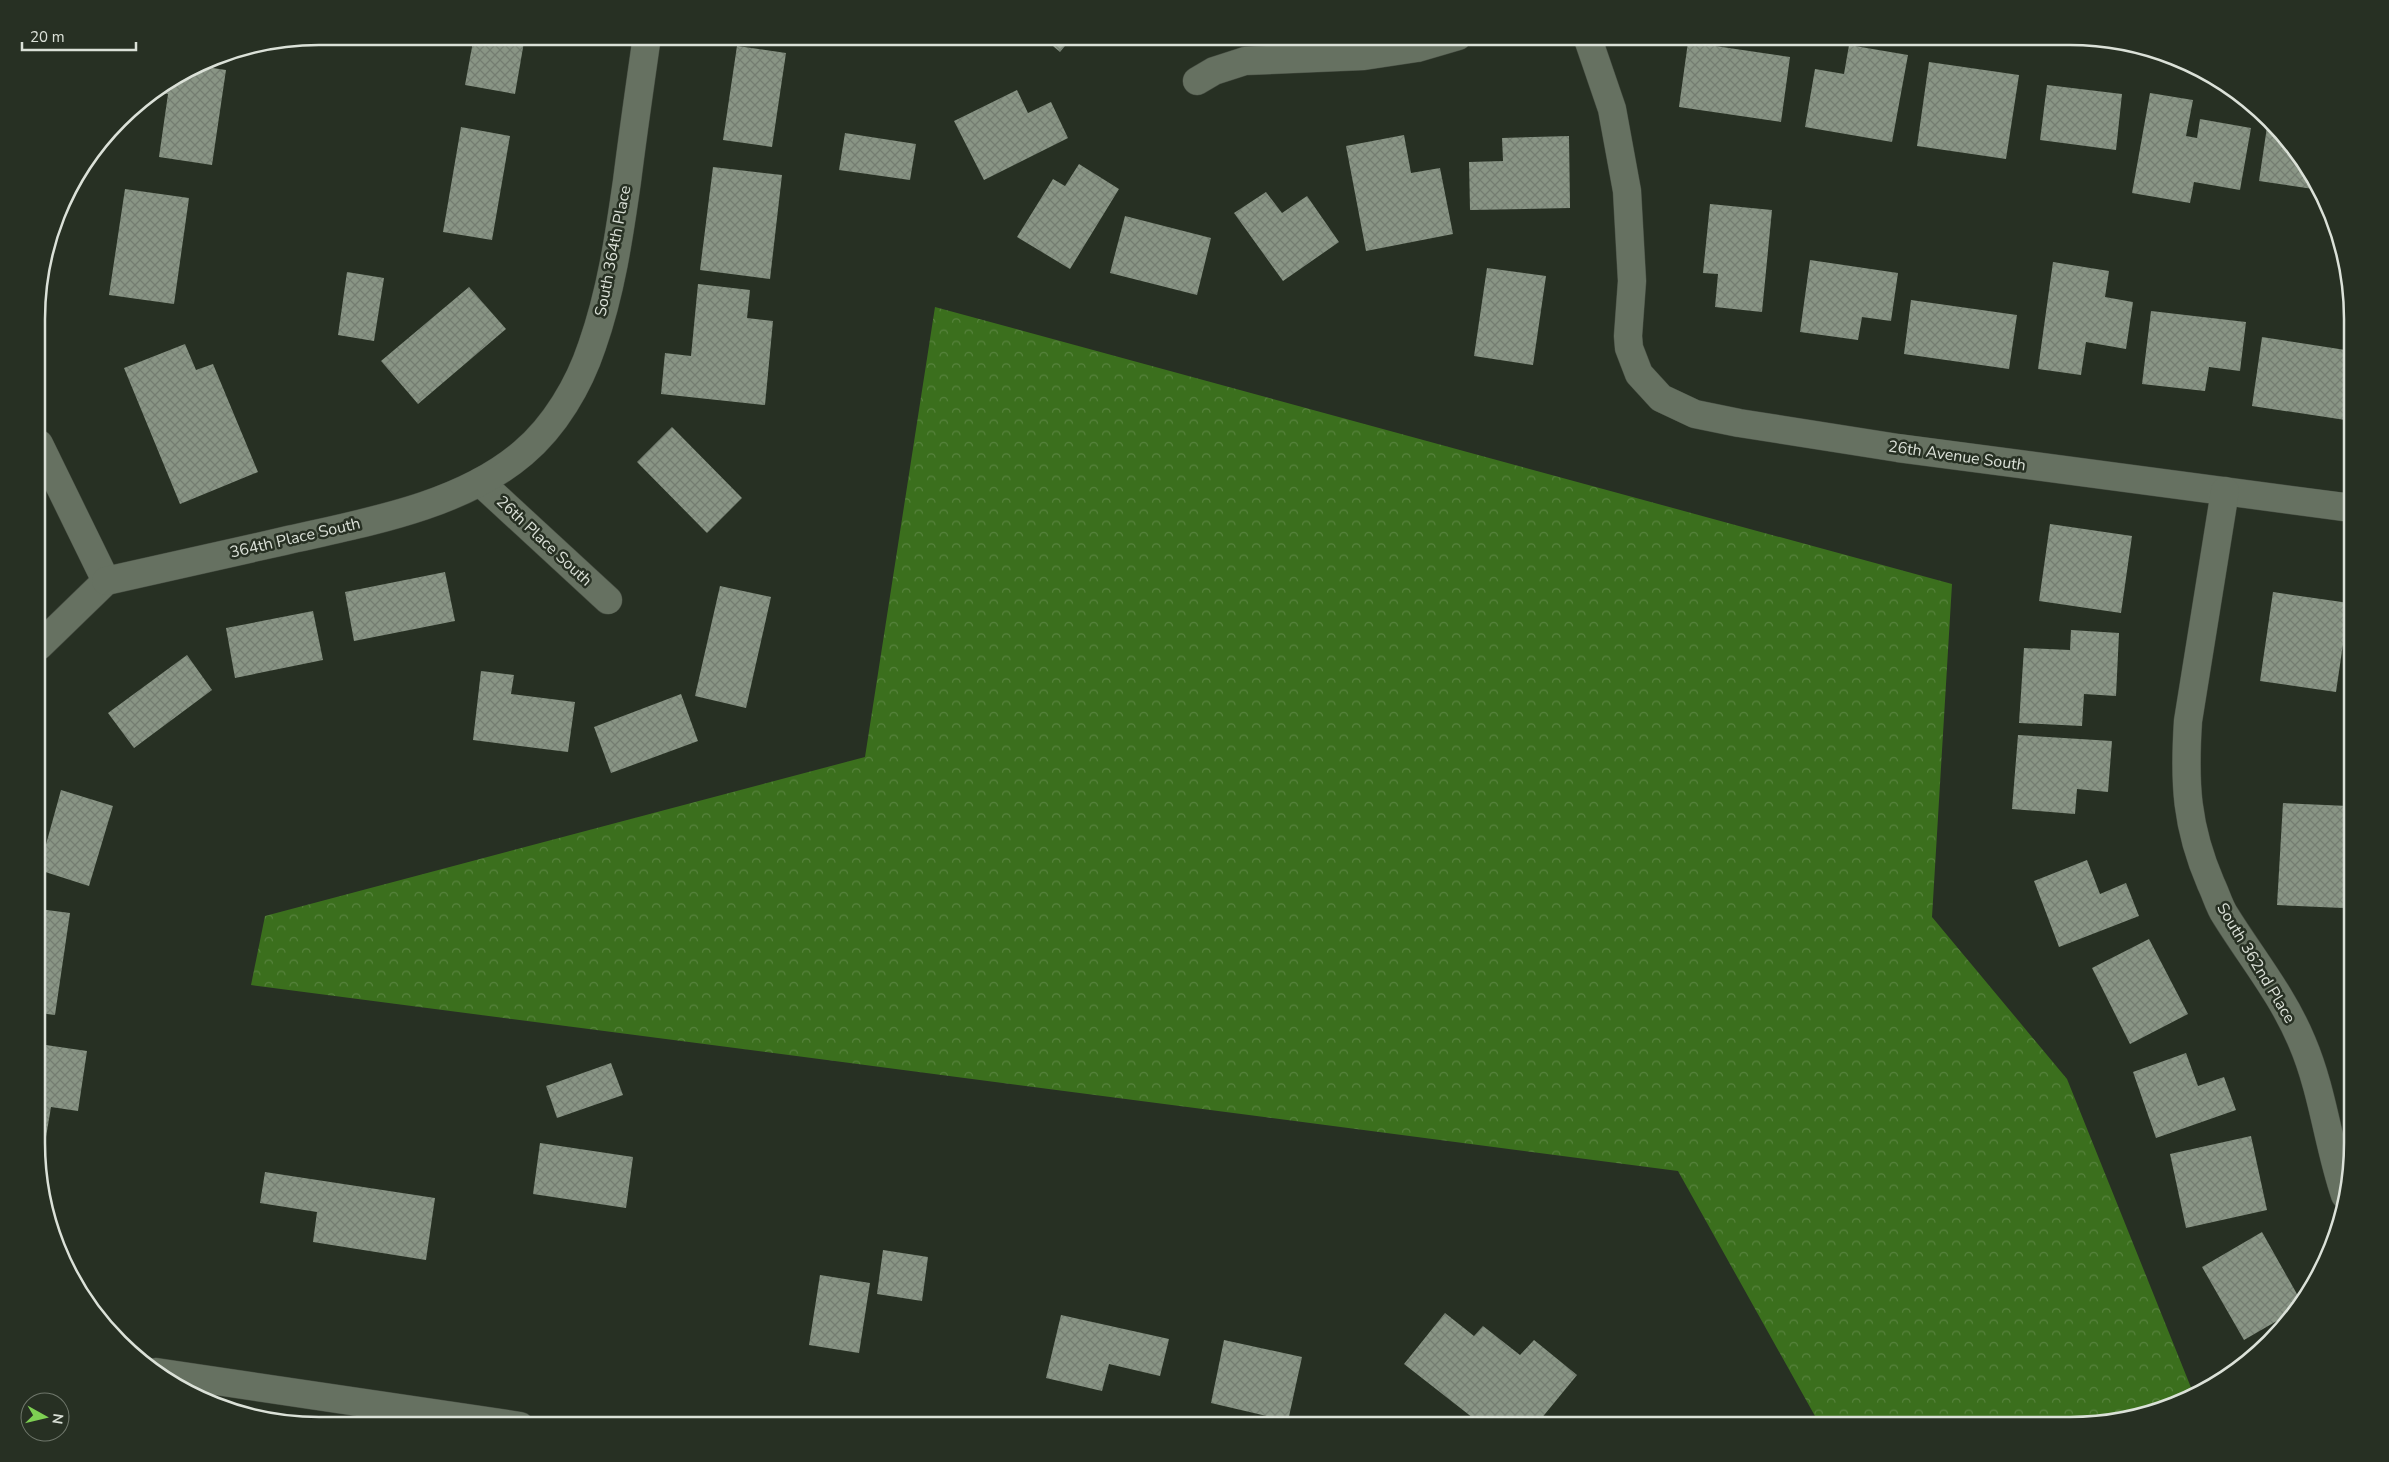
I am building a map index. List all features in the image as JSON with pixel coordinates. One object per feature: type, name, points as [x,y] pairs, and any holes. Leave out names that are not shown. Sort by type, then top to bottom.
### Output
[{"type":"street","name":"South 364th Place","points":[[480,482],[524,452],[539,436],[570,395],[592,348],[610,288],[646,45]]},
{"type":"street","points":[[1197,81],[1214,71],[1246,61],[1364,56],[1427,45]]},
{"type":"street","name":"26th Avenue South","points":[[1590,45],[1612,109],[1624,166],[1632,248],[1628,342],[1639,374],[1662,398],[1695,414],[1739,424],[1898,448],[2344,507]]},
{"type":"street","points":[[45,456],[106,581],[45,640]]},
{"type":"street","name":"364th Place South","points":[[106,581],[366,522],[436,500],[480,482]]},
{"type":"street","name":"26th Place South","points":[[480,482],[608,600]]},
{"type":"street","name":"South 362nd Place","points":[[2225,491],[2188,721],[2186,759],[2187,803],[2196,846],[2224,913],[2286,1009],[2302,1042],[2312,1069],[2341,1181]]},
{"type":"street","points":[[173,1374],[459,1417]]},
{"type":"green space","points":[[935,307],[1952,584],[1932,917],[2067,1079],[2191,1389],[2141,1408],[2105,1415],[2070,1417],[1816,1417],[1678,1171],[251,985],[265,916],[865,757]]},
{"type":"building","points":[[472,45],[523,45],[515,94],[465,85]]},
{"type":"building","points":[[1052,45],[1066,45],[1060,52]]},
{"type":"building","points":[[1688,45],[1708,45],[1790,57],[1781,122],[1679,107]]},
{"type":"building","points":[[1849,45],[1908,55],[1892,142],[1805,127],[1815,69],[1844,74]]},
{"type":"building","points":[[737,46],[786,53],[772,147],[723,140]]},
{"type":"building","points":[[1929,62],[2019,75],[2006,159],[1917,146]]},
{"type":"building","points":[[210,68],[226,70],[212,165],[159,157],[168,94],[164,93]]},
{"type":"building","points":[[2047,85],[2122,94],[2116,150],[2040,140]]},
{"type":"building","points":[[1017,90],[1028,113],[1051,102],[1068,138],[984,180],[954,121]]},
{"type":"building","points":[[2150,93],[2193,100],[2186,136],[2197,138],[2200,119],[2251,128],[2240,190],[2194,182],[2190,203],[2132,193]]},
{"type":"building","points":[[461,127],[510,136],[492,240],[443,232]]},
{"type":"building","points":[[2267,128],[2298,167],[2311,189],[2259,181]]},
{"type":"building","points":[[845,133],[916,144],[910,180],[839,170]]},
{"type":"building","points":[[1404,135],[1411,173],[1440,168],[1453,234],[1366,251],[1346,146]]},
{"type":"building","points":[[1569,136],[1570,208],[1470,210],[1469,162],[1503,161],[1502,138]]},
{"type":"building","points":[[1079,164],[1119,189],[1070,269],[1017,237],[1053,179],[1065,186]]},
{"type":"building","points":[[713,167],[782,175],[770,279],[700,270]]},
{"type":"building","points":[[125,189],[189,198],[174,304],[109,295]]},
{"type":"building","points":[[1266,192],[1282,213],[1307,196],[1339,242],[1283,281],[1234,213]]},
{"type":"building","points":[[1710,204],[1772,210],[1762,312],[1715,307],[1718,274],[1703,273]]},
{"type":"building","points":[[1125,216],[1211,238],[1197,295],[1110,273]]},
{"type":"building","points":[[1810,260],[1898,273],[1891,321],[1862,317],[1858,340],[1800,332]]},
{"type":"building","points":[[2053,262],[2109,271],[2105,297],[2133,302],[2126,349],[2086,342],[2081,375],[2038,369]]},
{"type":"building","points":[[1487,268],[1546,276],[1533,365],[1474,356]]},
{"type":"building","points":[[347,272],[384,278],[374,341],[338,335]]},
{"type":"building","points":[[698,284],[750,290],[747,318],[773,321],[765,405],[661,394],[665,353],[691,356]]},
{"type":"building","points":[[469,287],[506,329],[418,404],[381,361]]},
{"type":"building","points":[[1911,300],[2017,315],[2009,369],[1904,354]]},
{"type":"building","points":[[2151,311],[2246,322],[2240,371],[2209,367],[2205,391],[2142,384]]},
{"type":"building","points":[[2262,337],[2344,350],[2344,420],[2252,406]]},
{"type":"building","points":[[185,344],[196,370],[213,364],[258,472],[180,504],[124,368]]},
{"type":"building","points":[[672,427],[742,498],[707,533],[637,462]]},
{"type":"building","points":[[2050,524],[2132,536],[2121,613],[2039,601]]},
{"type":"building","points":[[445,572],[455,621],[354,641],[345,592]]},
{"type":"building","points":[[720,586],[771,597],[746,708],[695,696]]},
{"type":"building","points":[[2273,592],[2344,602],[2344,637],[2336,692],[2260,681]]},
{"type":"building","points":[[313,611],[323,660],[235,678],[226,628]]},
{"type":"building","points":[[2071,630],[2119,633],[2116,696],[2084,694],[2082,726],[2019,723],[2024,648],[2070,650]]},
{"type":"building","points":[[187,655],[212,690],[134,748],[108,713]]},
{"type":"building","points":[[481,671],[514,675],[511,694],[575,702],[568,752],[473,740]]},
{"type":"building","points":[[681,694],[698,741],[611,773],[594,727]]},
{"type":"building","points":[[2018,735],[2112,741],[2108,792],[2077,789],[2075,814],[2012,809]]},
{"type":"building","points":[[61,790],[113,806],[89,886],[45,872],[45,848]]},
{"type":"building","points":[[2283,803],[2344,806],[2343,908],[2277,905]]},
{"type":"building","points":[[2087,860],[2100,894],[2126,883],[2139,916],[2059,947],[2034,881]]},
{"type":"building","points":[[45,910],[70,913],[55,1015],[45,1014]]},
{"type":"building","points":[[2149,939],[2188,1014],[2130,1044],[2092,968]]},
{"type":"building","points":[[45,1045],[87,1051],[78,1111],[51,1107],[46,1137]]},
{"type":"building","points":[[2186,1053],[2198,1086],[2224,1077],[2236,1110],[2156,1138],[2133,1072]]},
{"type":"building","points":[[611,1063],[623,1095],[557,1118],[546,1086]]},
{"type":"building","points":[[2251,1136],[2267,1210],[2186,1228],[2170,1154]]},
{"type":"building","points":[[540,1143],[633,1157],[626,1208],[533,1194]]},
{"type":"building","points":[[265,1172],[435,1198],[426,1260],[313,1242],[317,1212],[260,1203]]},
{"type":"building","points":[[2262,1232],[2298,1295],[2280,1319],[2244,1340],[2202,1267]]},
{"type":"building","points":[[883,1250],[928,1257],[922,1301],[877,1294]]},
{"type":"building","points":[[820,1275],[870,1283],[859,1353],[809,1345]]},
{"type":"building","points":[[1445,1313],[1474,1336],[1483,1326],[1520,1355],[1534,1340],[1577,1375],[1543,1417],[1472,1417],[1404,1364]]},
{"type":"building","points":[[1061,1315],[1169,1339],[1160,1376],[1109,1364],[1102,1391],[1046,1378]]},
{"type":"building","points":[[1224,1340],[1302,1357],[1289,1417],[1271,1417],[1211,1403]]}]
